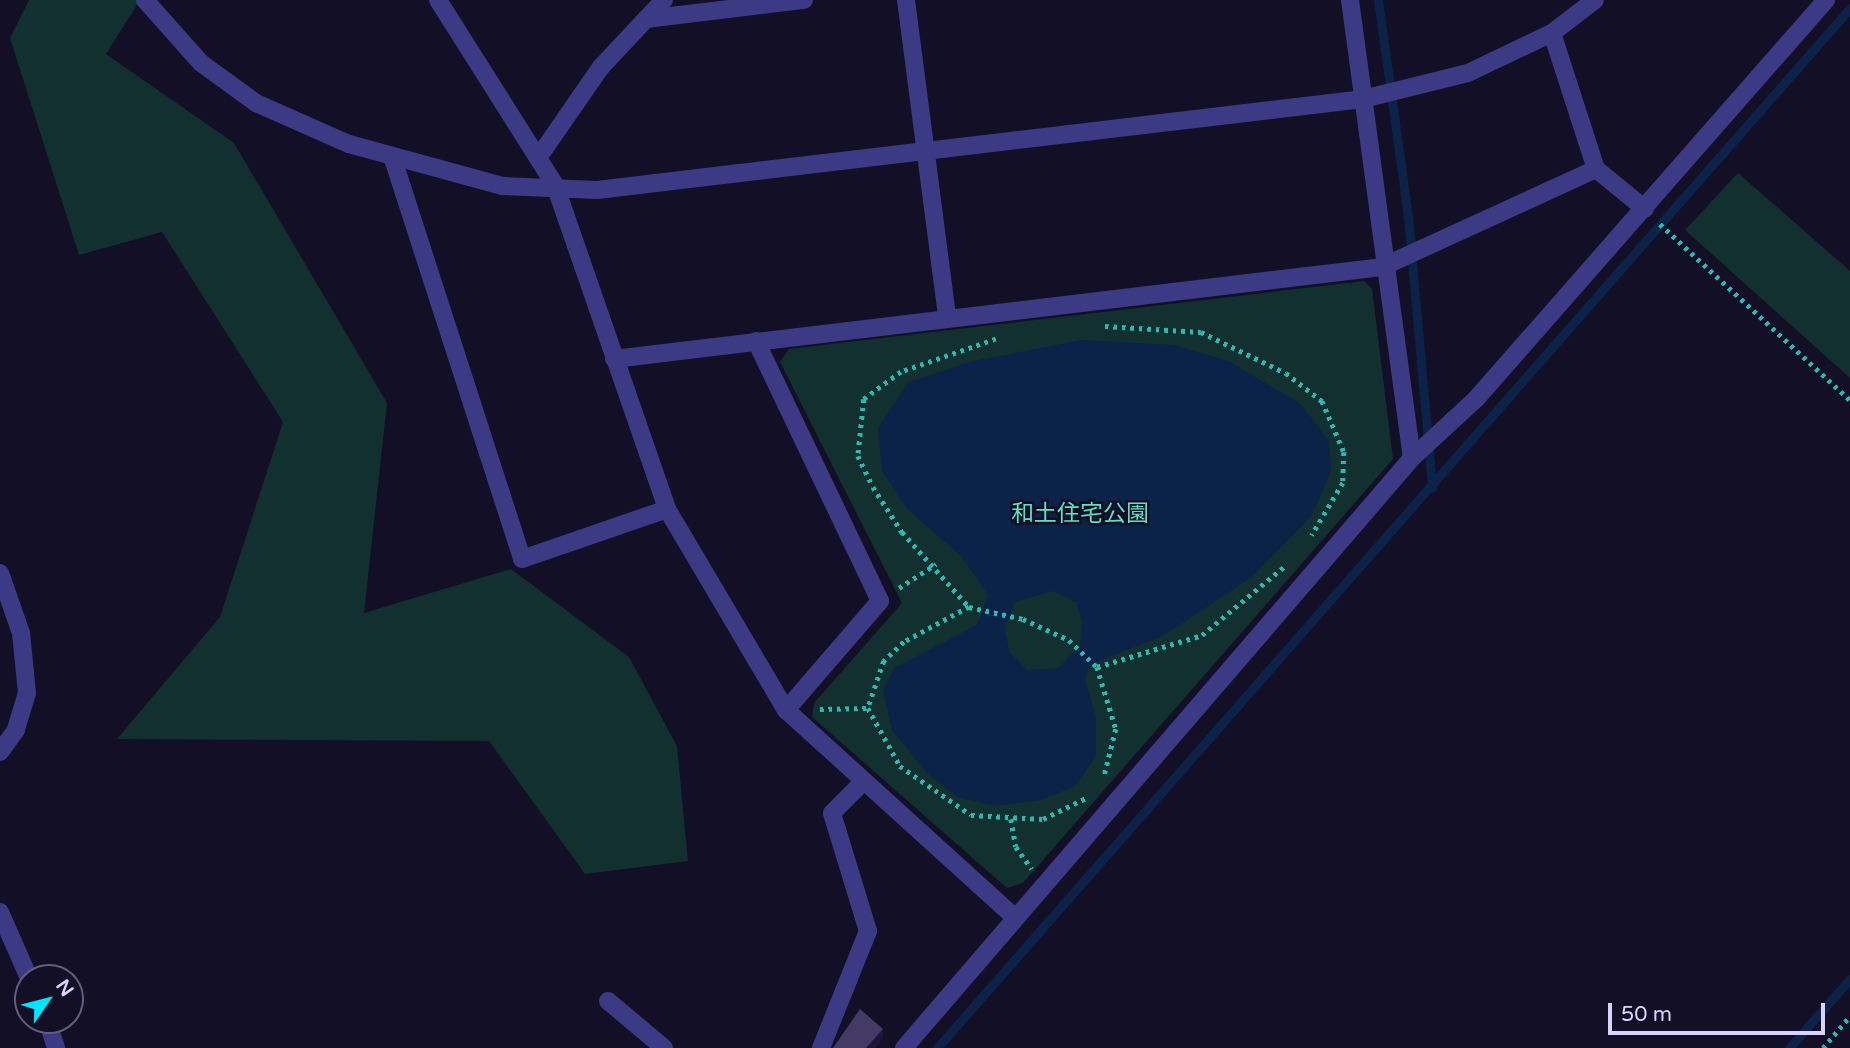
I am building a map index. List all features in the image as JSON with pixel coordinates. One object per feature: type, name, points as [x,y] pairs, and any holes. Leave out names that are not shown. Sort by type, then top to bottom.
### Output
[{"type":"street","points":[[145,0],[201,63],[256,103],[393,159],[503,186],[555,186],[597,190],[1363,99],[1468,73],[1552,33],[1595,0]]},
{"type":"street","points":[[438,0],[555,186],[667,509],[786,710],[1014,917]]},
{"type":"street","points":[[538,158],[601,67],[664,0]]},
{"type":"street","points":[[646,19],[804,0]]},
{"type":"street","points":[[906,0],[947,316]]},
{"type":"street","points":[[1350,0],[1382,267],[1412,458]]},
{"type":"street","points":[[904,1048],[1014,917],[1412,458],[1476,399],[1826,0]]},
{"type":"street","points":[[1552,33],[1596,170],[1645,209]]},
{"type":"street","points":[[393,159],[522,559],[667,509]]},
{"type":"street","points":[[614,359],[947,316],[1382,267],[1596,170]]},
{"type":"street","points":[[755,341],[880,601],[786,710]]},
{"type":"street","points":[[0,573],[21,633],[27,693],[16,730],[0,752]]},
{"type":"street","points":[[821,1048],[868,931],[832,813],[864,781]]},
{"type":"street","points":[[0,912],[23,964]]},
{"type":"street","points":[[608,1001],[664,1048]]},
{"type":"path","points":[[1645,209],[1850,400]]},
{"type":"path","points":[[1090,326],[1201,332],[1286,373],[1322,401],[1343,452],[1343,483],[1303,547]]},
{"type":"path","points":[[1002,337],[901,372],[864,399],[858,457],[902,533],[936,564],[969,607],[1023,619],[1069,640],[1097,667],[1116,729],[1112,764],[1100,784]]},
{"type":"path","points":[[1097,667],[1202,635],[1262,591],[1294,555]]},
{"type":"path","points":[[880,601],[936,564]]},
{"type":"path","points":[[969,607],[904,642],[884,661],[868,708],[900,766],[934,793],[971,815],[1043,819],[1093,794]]},
{"type":"path","points":[[786,710],[868,708]]},
{"type":"path","points":[[1011,819],[1016,846],[1045,881]]},
{"type":"path","points":[[1822,1048],[1850,1016]]},
{"type":"green space","points":[[29,0],[140,0],[106,54],[234,143],[387,403],[364,613],[511,569],[629,657],[677,746],[688,861],[585,874],[489,741],[117,739],[220,617],[283,422],[162,232],[79,255],[10,38]]},
{"type":"green space","points":[[1738,173],[1850,271],[1850,378],[1685,230]]},
{"type":"green space","name":"和土住宅公園","points":[[1364,281],[1372,289],[1393,459],[1023,883],[1007,888],[812,717],[814,703],[902,603],[780,362],[789,349]]},
{"type":"water","points":[[1082,340],[1174,345],[1228,361],[1301,404],[1329,441],[1331,471],[1312,515],[1252,577],[1163,636],[1091,664],[1085,679],[1096,717],[1096,756],[1075,786],[1041,800],[996,806],[957,797],[926,772],[892,730],[883,691],[894,668],[977,625],[988,595],[962,557],[906,508],[882,471],[878,428],[909,382],[969,362]],"holes":[[[1052,591],[1076,602],[1082,621],[1080,646],[1058,668],[1028,670],[1009,652],[1005,627],[1015,602]]]},
{"type":"building","points":[[860,1009],[883,1029],[866,1048],[833,1048]]},
{"type":"waterway","points":[[1378,0],[1408,217],[1432,488]]},
{"type":"waterway","points":[[937,1048],[1850,8]]},
{"type":"waterway","points":[[1789,1048],[1850,979]]}]
